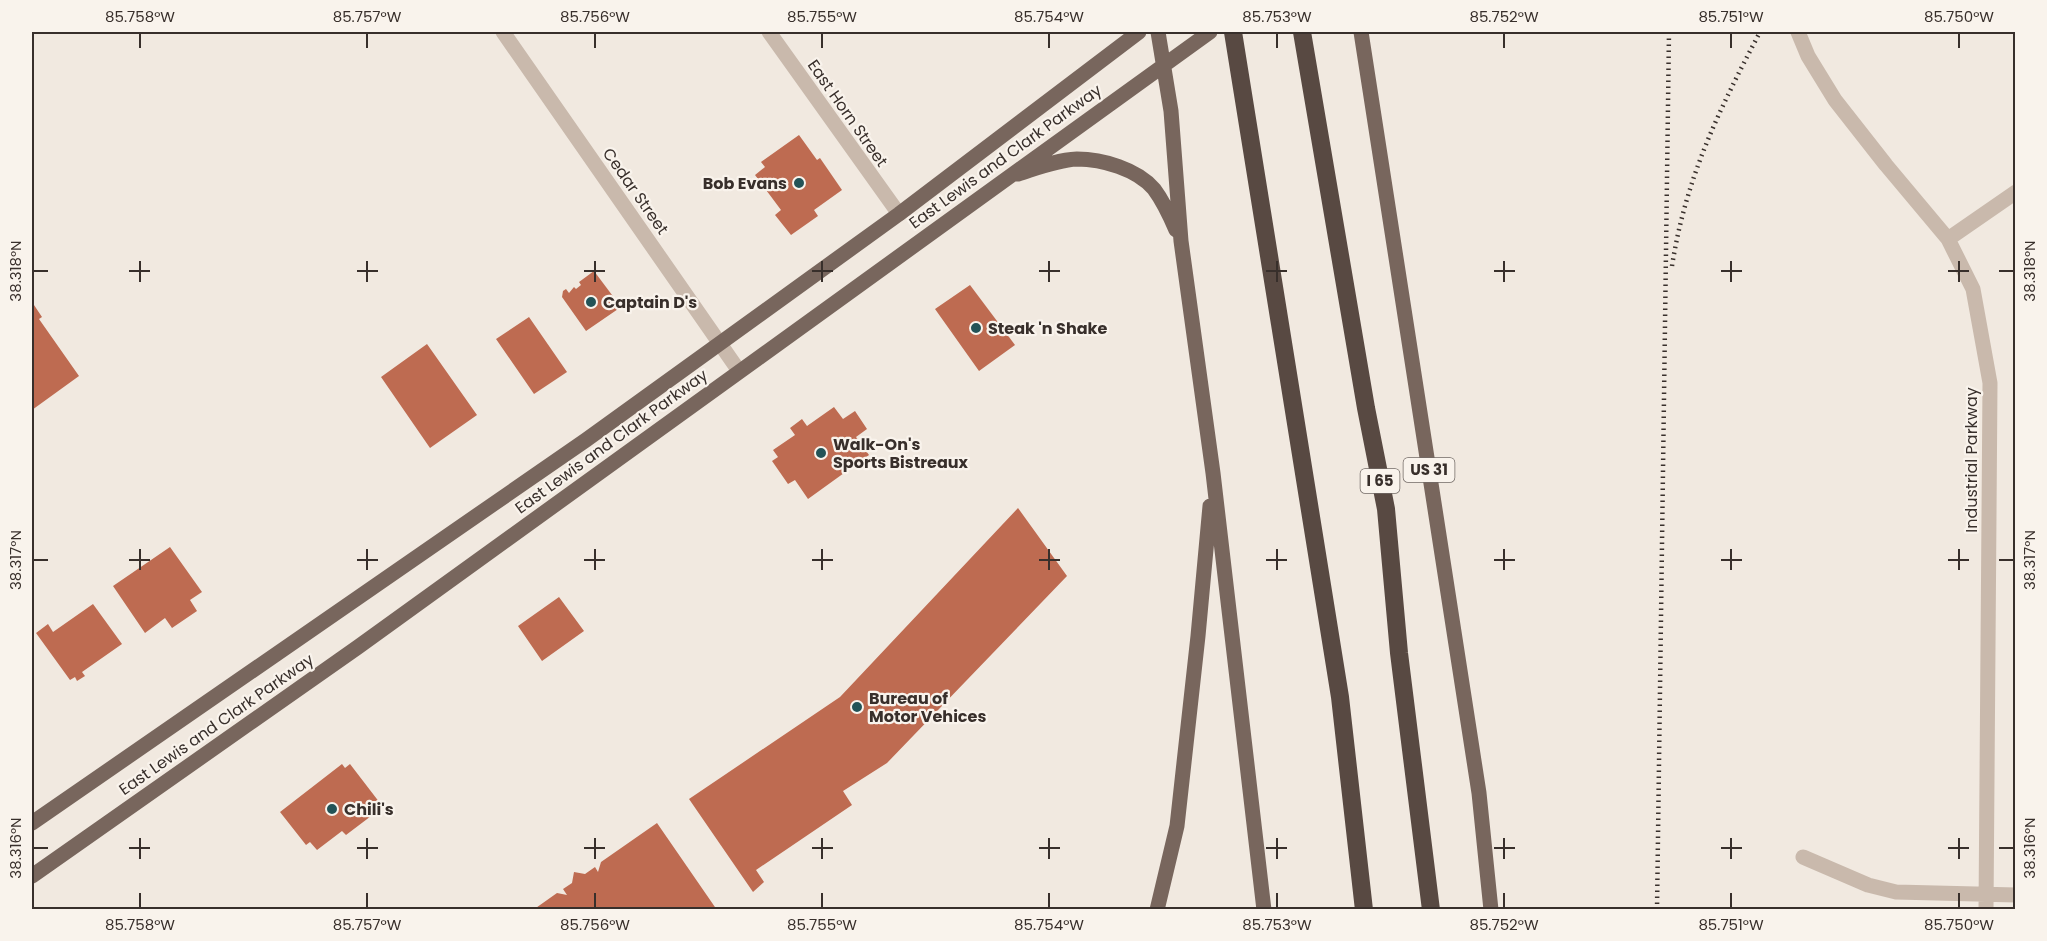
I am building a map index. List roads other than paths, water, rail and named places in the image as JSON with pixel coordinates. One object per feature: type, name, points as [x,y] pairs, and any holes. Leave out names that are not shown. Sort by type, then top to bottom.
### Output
[{"type":"highway","points":[[1233,32],[1340,697],[1364,909]]},
{"type":"highway","name":"I 65","points":[[1302,32],[1366,408],[1386,509],[1399,653],[1431,909]]},
{"type":"main road","name":"East Lewis and Clark Parkway","points":[[32,823],[586,440],[899,214],[1139,32]]},
{"type":"main road","points":[[1158,32],[1171,111],[1181,241],[1213,473],[1264,909]]},
{"type":"main road","name":"East Lewis and Clark Parkway","points":[[32,876],[358,647],[1210,32]]},
{"type":"main road","name":"US 31","points":[[1361,32],[1479,793],[1491,909]]},
{"type":"main road","points":[[1007,177],[1076,159],[1102,161],[1128,171],[1153,188],[1170,215],[1181,241]]},
{"type":"main road","points":[[1156,909],[1177,826],[1213,473]]},
{"type":"street","name":"Cedar Street","points":[[503,32],[739,370]]},
{"type":"street","name":"East Horn Street","points":[[769,32],[899,214]]},
{"type":"street","name":"Industrial Parkway","points":[[1798,32],[1808,56],[1836,100],[1886,165],[1948,239],[1972,289],[1990,383],[1986,909]]},
{"type":"street","points":[[1948,239],[2016,192]]},
{"type":"street","points":[[1803,857],[1868,885],[1896,892],[2016,895]]},
{"type":"railway","points":[[1657,910],[1669,32]]},
{"type":"railway","points":[[1672,266],[1678,234],[1695,173],[1718,117],[1760,32]]},
{"type":"place","name":"Bob Evans","points":[[799,183]]},
{"type":"place","name":"Captain D's","points":[[591,302]]},
{"type":"place","name":"Steak 'n Shake","points":[[976,328]]},
{"type":"place","name":"Walk-On's Sports Bistreaux","points":[[821,453]]},
{"type":"place","name":"Bureau of Motor Vehices","points":[[857,707]]},
{"type":"place","name":"Chili's","points":[[332,809]]}]
